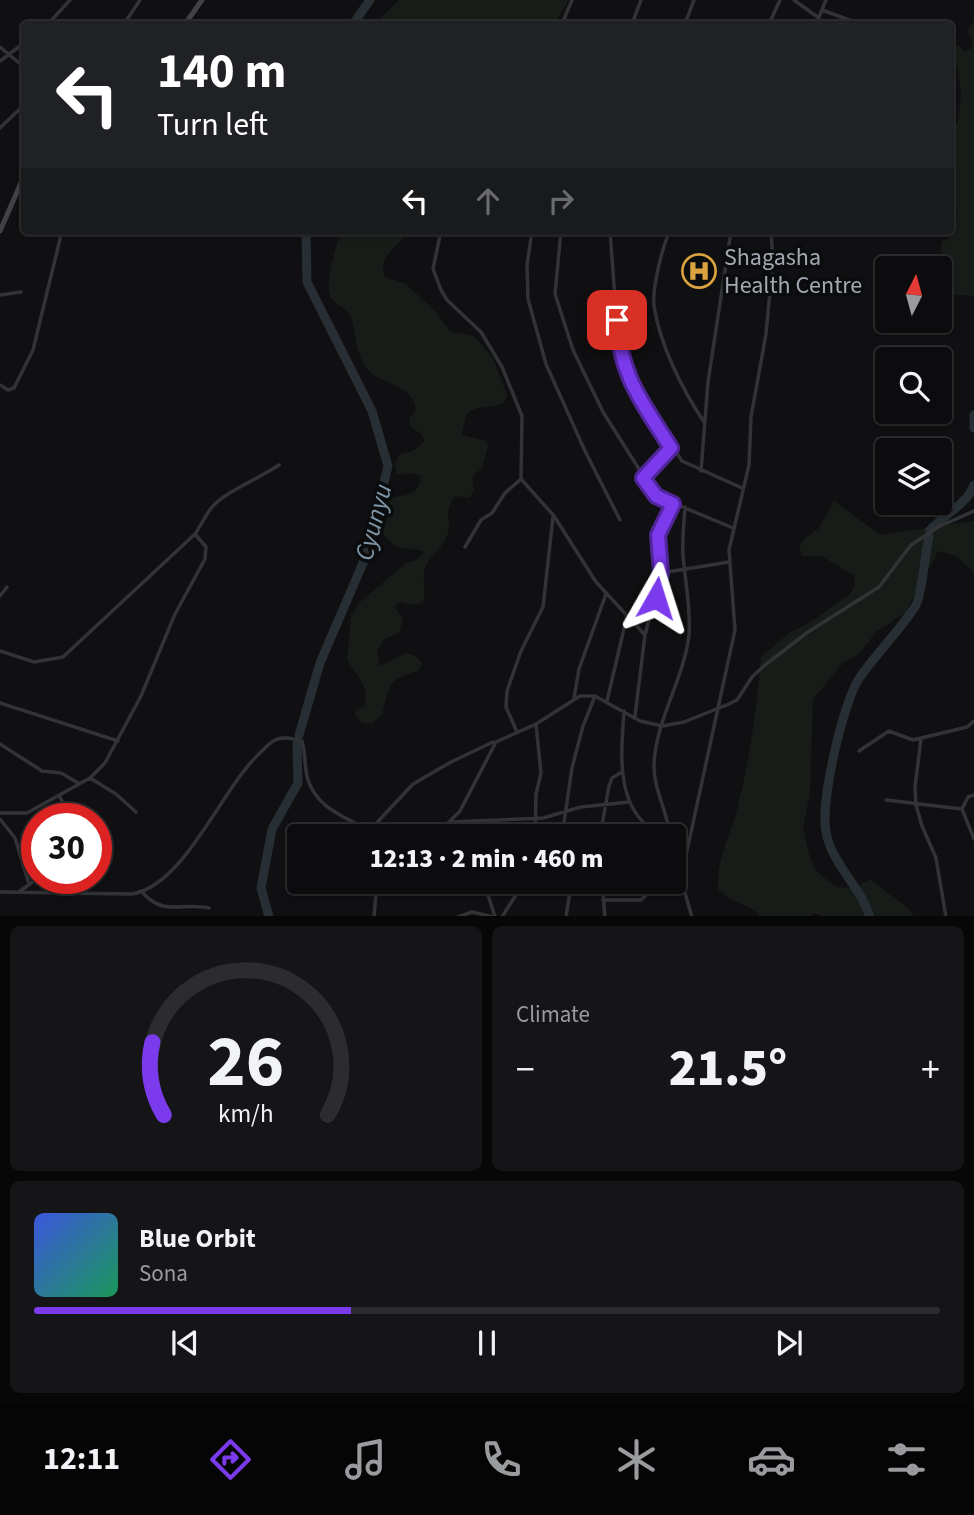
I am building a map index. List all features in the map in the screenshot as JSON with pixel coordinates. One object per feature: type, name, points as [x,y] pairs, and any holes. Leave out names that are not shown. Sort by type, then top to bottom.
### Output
[{"type":"main road","points":[[188,21],[202,0]]},
{"type":"main road","points":[[0,230],[21,183]]},
{"type":"street","points":[[51,21],[71,0]]},
{"type":"street","points":[[126,21],[140,0]]},
{"type":"street","points":[[563,21],[572,0]]},
{"type":"street","points":[[633,21],[640,0]]},
{"type":"street","points":[[686,21],[694,0]]},
{"type":"street","points":[[770,21],[780,0]]},
{"type":"street","points":[[794,0],[819,18]]},
{"type":"street","points":[[818,21],[826,0]]},
{"type":"street","points":[[822,10],[852,21]]},
{"type":"street","points":[[0,61],[21,45]]},
{"type":"street","points":[[0,47],[21,64]]},
{"type":"street","points":[[0,128],[2,121],[21,107]]},
{"type":"street","points":[[16,194],[21,196]]},
{"type":"street","points":[[0,385],[8,390],[14,388],[33,350],[61,235]]},
{"type":"street","points":[[440,235],[433,269],[441,290],[447,300],[481,332],[502,367],[522,416],[521,479],[554,516],[583,565],[645,635]]},
{"type":"street","points":[[531,235],[527,265],[528,299],[546,364],[620,520]]},
{"type":"street","points":[[561,235],[555,294],[564,328],[603,412],[656,496],[733,528]]},
{"type":"street","points":[[610,235],[618,339],[626,375],[671,448],[682,461],[742,488]]},
{"type":"street","points":[[669,235],[653,303],[680,384],[705,424]]},
{"type":"street","points":[[701,471],[708,382],[730,235]]},
{"type":"street","points":[[686,849],[736,622],[729,562],[733,528],[749,465],[751,417],[766,334],[774,260],[771,235]]},
{"type":"street","points":[[0,295],[21,292]]},
{"type":"street","points":[[643,478],[671,448]]},
{"type":"street","points":[[0,652],[34,662],[64,657],[195,534],[212,507],[279,465]]},
{"type":"street","points":[[465,547],[481,520],[492,513],[505,493],[521,479]]},
{"type":"street","points":[[635,717],[645,635],[661,573],[657,540],[673,504]]},
{"type":"street","points":[[669,824],[654,777],[654,758],[687,646],[689,622],[683,555],[685,507]]},
{"type":"street","points":[[375,824],[413,783],[451,762],[536,724],[574,698],[595,696],[648,724],[662,726],[684,722],[737,700],[758,670],[808,632],[879,587],[911,545],[954,518],[974,511]]},
{"type":"street","points":[[517,732],[506,707],[507,691],[521,651],[543,607],[554,516]]},
{"type":"street","points":[[0,813],[27,813],[90,778],[105,763],[119,741],[175,614],[207,553],[206,547],[195,534]]},
{"type":"street","points":[[661,573],[729,562]]},
{"type":"street","points":[[0,596],[7,587]]},
{"type":"street","points":[[574,698],[579,670],[607,594]]},
{"type":"street","points":[[607,701],[627,616]]},
{"type":"street","points":[[565,824],[572,768],[583,726],[595,696]]},
{"type":"street","points":[[0,703],[119,741]]},
{"type":"street","points":[[624,711],[622,772],[629,802],[646,824]]},
{"type":"street","points":[[859,751],[889,731],[913,740],[967,727],[974,721]]},
{"type":"street","points":[[536,724],[541,773],[536,794],[536,824]]},
{"type":"street","points":[[0,892],[142,892],[176,866],[244,768],[277,739],[302,741],[307,778],[318,797],[333,812],[356,824]]},
{"type":"street","points":[[921,739],[915,787],[916,805],[936,858],[946,916]]},
{"type":"street","points":[[450,822],[460,811],[496,741]]},
{"type":"street","points":[[0,744],[42,771],[61,773],[78,783]]},
{"type":"street","points":[[602,824],[610,782],[622,772]]},
{"type":"street","points":[[90,778],[136,812]]},
{"type":"street","points":[[974,796],[968,797],[962,809],[974,839]]},
{"type":"street","points":[[60,797],[63,803]]},
{"type":"street","points":[[886,800],[962,809]]},
{"type":"street","points":[[450,822],[537,819],[568,810],[629,802]]},
{"type":"street","points":[[0,818],[15,838],[32,882],[18,892]]},
{"type":"street","points":[[487,824],[490,819]]},
{"type":"street","points":[[142,892],[151,902],[161,907],[209,908]]},
{"type":"street","points":[[374,916],[376,894]]},
{"type":"street","points":[[458,916],[472,912],[494,916],[488,894]]},
{"type":"street","points":[[502,916],[516,894]]},
{"type":"street","points":[[566,916],[570,894]]},
{"type":"street","points":[[603,894],[605,916]]},
{"type":"street","points":[[603,900],[642,900],[647,894]]},
{"type":"street","points":[[685,894],[692,916]]},
{"type":"shaded area","points":[[399,0],[568,0],[556,21],[378,21]]},
{"type":"shaded area","points":[[974,21],[974,296],[952,294],[952,256],[942,256],[941,246],[942,241],[954,235],[957,215],[954,203],[954,126],[958,122],[961,94],[954,50],[958,45],[965,52],[972,48],[972,39],[967,31]]},
{"type":"shaded area","points":[[340,235],[404,235],[386,257],[383,269],[385,277],[405,283],[436,312],[450,331],[474,336],[493,358],[507,395],[504,403],[475,409],[466,415],[462,435],[486,441],[488,446],[482,468],[472,477],[474,491],[469,498],[456,496],[449,506],[446,537],[424,572],[423,600],[420,604],[396,604],[395,608],[403,619],[399,633],[384,639],[377,652],[380,666],[406,653],[416,656],[422,664],[418,671],[394,681],[388,691],[382,715],[371,724],[361,722],[355,715],[356,710],[364,706],[366,693],[347,660],[351,616],[359,603],[406,563],[416,560],[425,552],[402,548],[390,542],[379,525],[374,506],[380,499],[406,495],[416,489],[421,476],[396,473],[395,464],[399,455],[413,451],[425,441],[420,433],[409,426],[410,418],[416,410],[410,396],[370,372],[361,359],[350,314],[335,302],[330,294],[331,267]]},
{"type":"shaded area","points":[[834,501],[880,535],[974,521],[974,573],[956,556],[938,551],[905,613],[876,632],[860,653],[843,663],[813,699],[810,792],[803,828],[816,871],[836,887],[854,888],[870,879],[909,909],[914,916],[820,916],[815,913],[811,916],[760,916],[718,889],[722,857],[746,769],[761,657],[789,633],[812,621],[850,594],[855,586],[853,575],[821,556],[802,556],[799,547],[804,539],[819,528]]},
{"type":"waterway","name":"Cyunyu","points":[[355,21],[370,0]]},
{"type":"waterway","name":"Cyunyu","points":[[299,735],[320,663],[366,556],[388,466],[372,411],[307,282],[306,235]]},
{"type":"waterway","points":[[974,415],[974,428]]},
{"type":"waterway","points":[[930,530],[961,504],[974,485]]},
{"type":"waterway","points":[[870,916],[829,844],[825,818],[826,799],[834,753],[853,689],[916,605],[929,537]]},
{"type":"waterway","name":"Cyunyu","points":[[269,916],[261,888],[272,829],[298,783],[297,744]]},
{"type":"place","name":"Shagasha Health Centre","points":[[699,271]]},
{"type":"route","points":[[617,320],[626,375],[671,448],[643,478],[656,496],[673,504],[657,540],[661,573],[656,598]]}]
